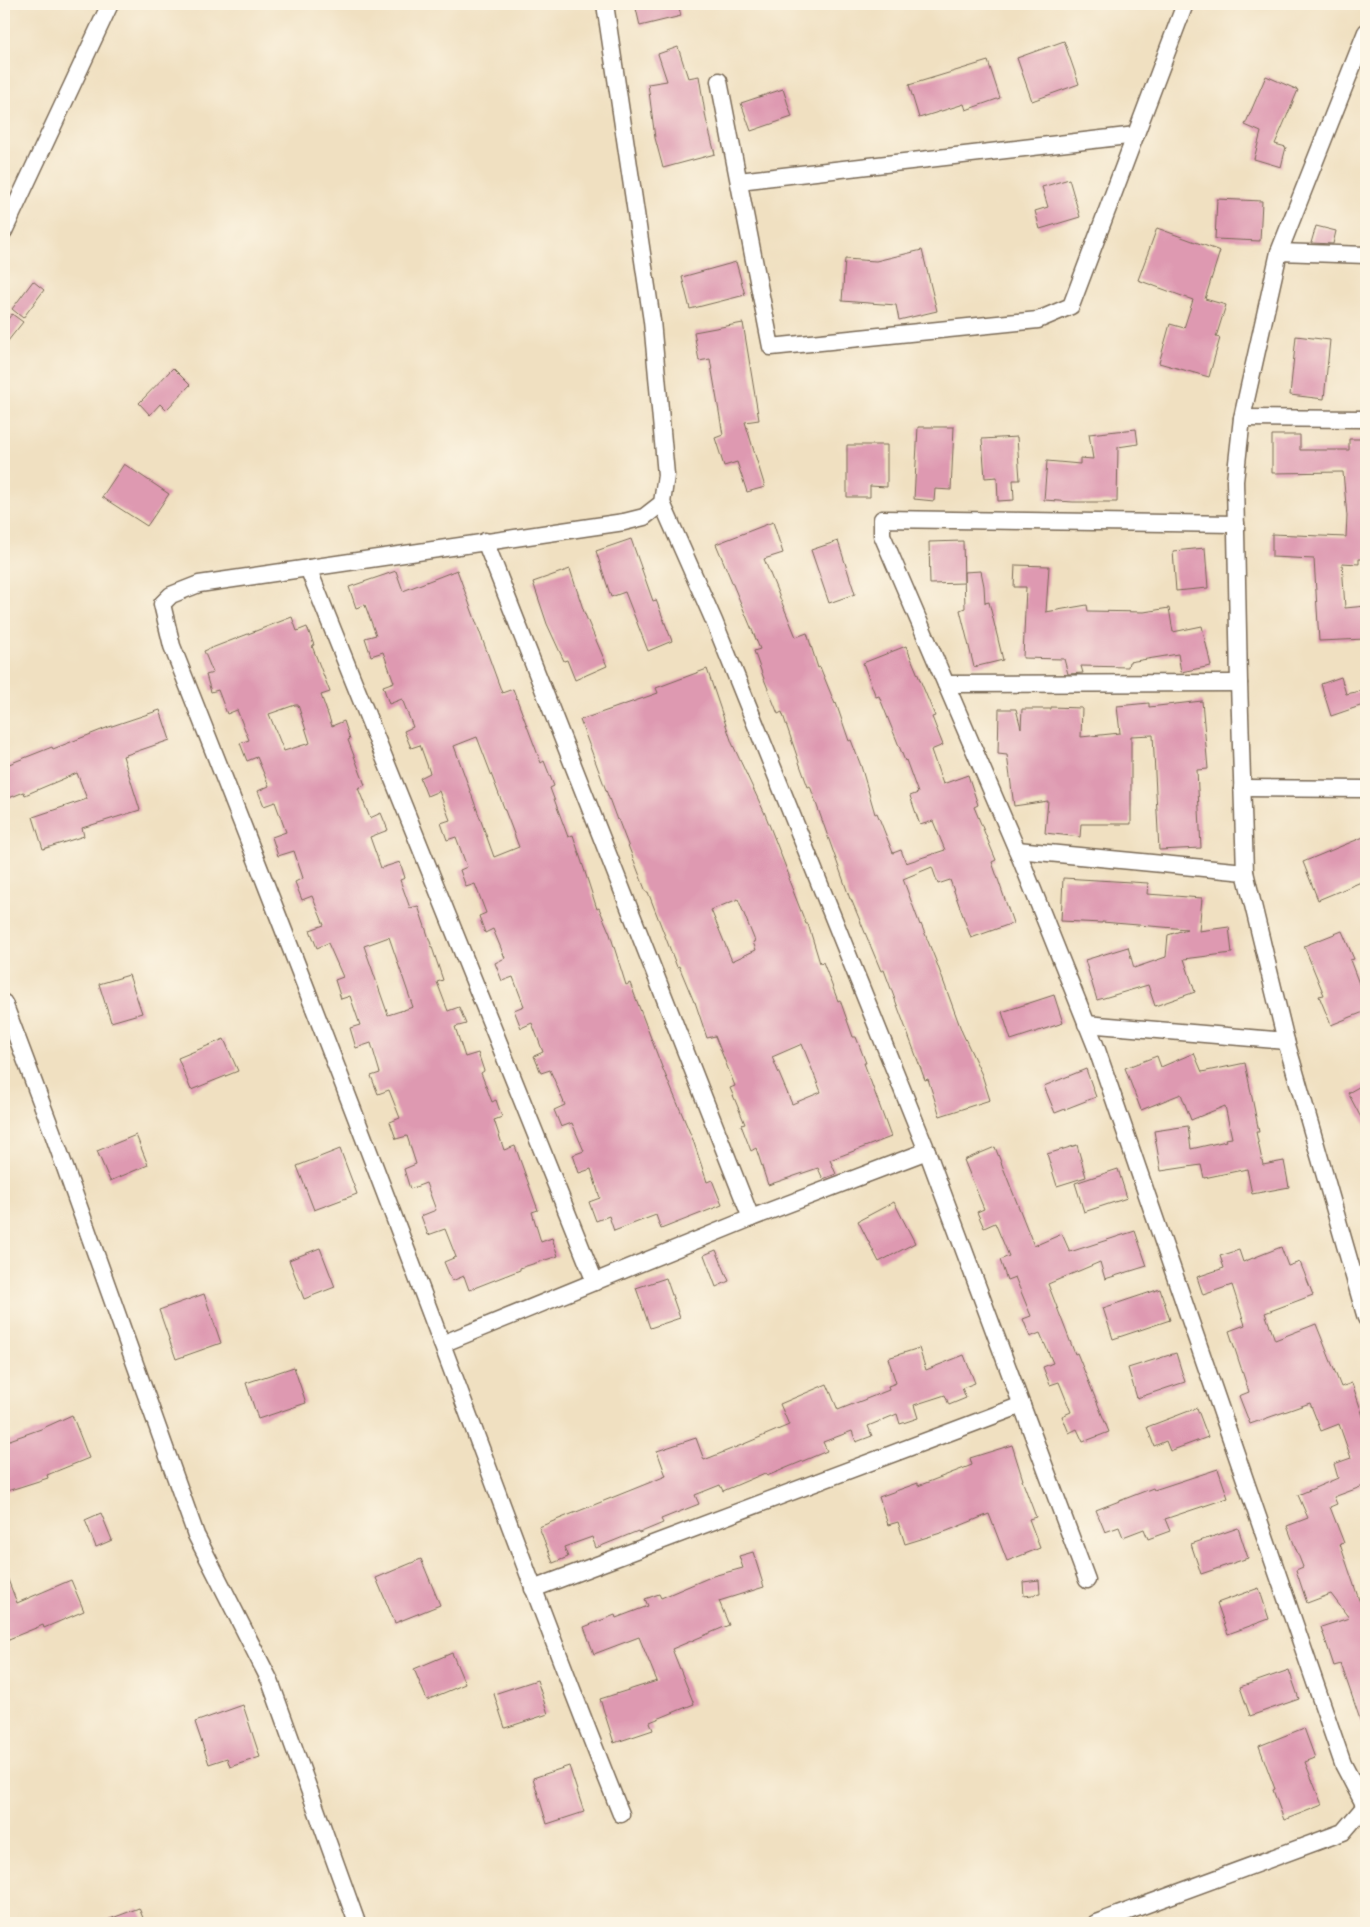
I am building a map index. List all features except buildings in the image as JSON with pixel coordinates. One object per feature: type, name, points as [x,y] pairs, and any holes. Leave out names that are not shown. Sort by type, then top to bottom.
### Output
[{"type":"street","points":[[4,231],[110,4]]},
{"type":"street","points":[[605,4],[652,321],[666,475],[662,503],[714,621],[927,1151],[1087,1580]]},
{"type":"street","points":[[719,81],[771,347],[1038,320],[1071,306],[1185,4]]},
{"type":"street","points":[[1366,32],[1279,252],[1242,418],[1235,481],[1245,872],[1286,1041],[1366,1318]]},
{"type":"street","points":[[739,181],[1136,135]]},
{"type":"street","points":[[1279,252],[1366,255]]},
{"type":"street","points":[[1242,418],[1366,419]]},
{"type":"street","points":[[621,1814],[564,1672],[442,1344],[276,910],[172,646],[162,604],[171,595],[198,584],[624,522],[644,517],[662,503]]},
{"type":"street","points":[[1096,1923],[1343,1832],[1366,1806],[1343,1764],[1086,1024],[1017,850],[882,535],[882,519],[1236,524]]},
{"type":"street","points":[[485,541],[751,1218]]},
{"type":"street","points":[[308,568],[595,1282]]},
{"type":"street","points":[[946,684],[1239,684]]},
{"type":"street","points":[[1242,788],[1366,788]]},
{"type":"street","points":[[1017,850],[1245,872]]},
{"type":"street","points":[[4,1003],[52,1131],[196,1535],[270,1681],[357,1923]]},
{"type":"street","points":[[1086,1024],[1286,1041]]},
{"type":"street","points":[[442,1344],[751,1218],[927,1151]]},
{"type":"street","points":[[533,1589],[1022,1405]]}]
